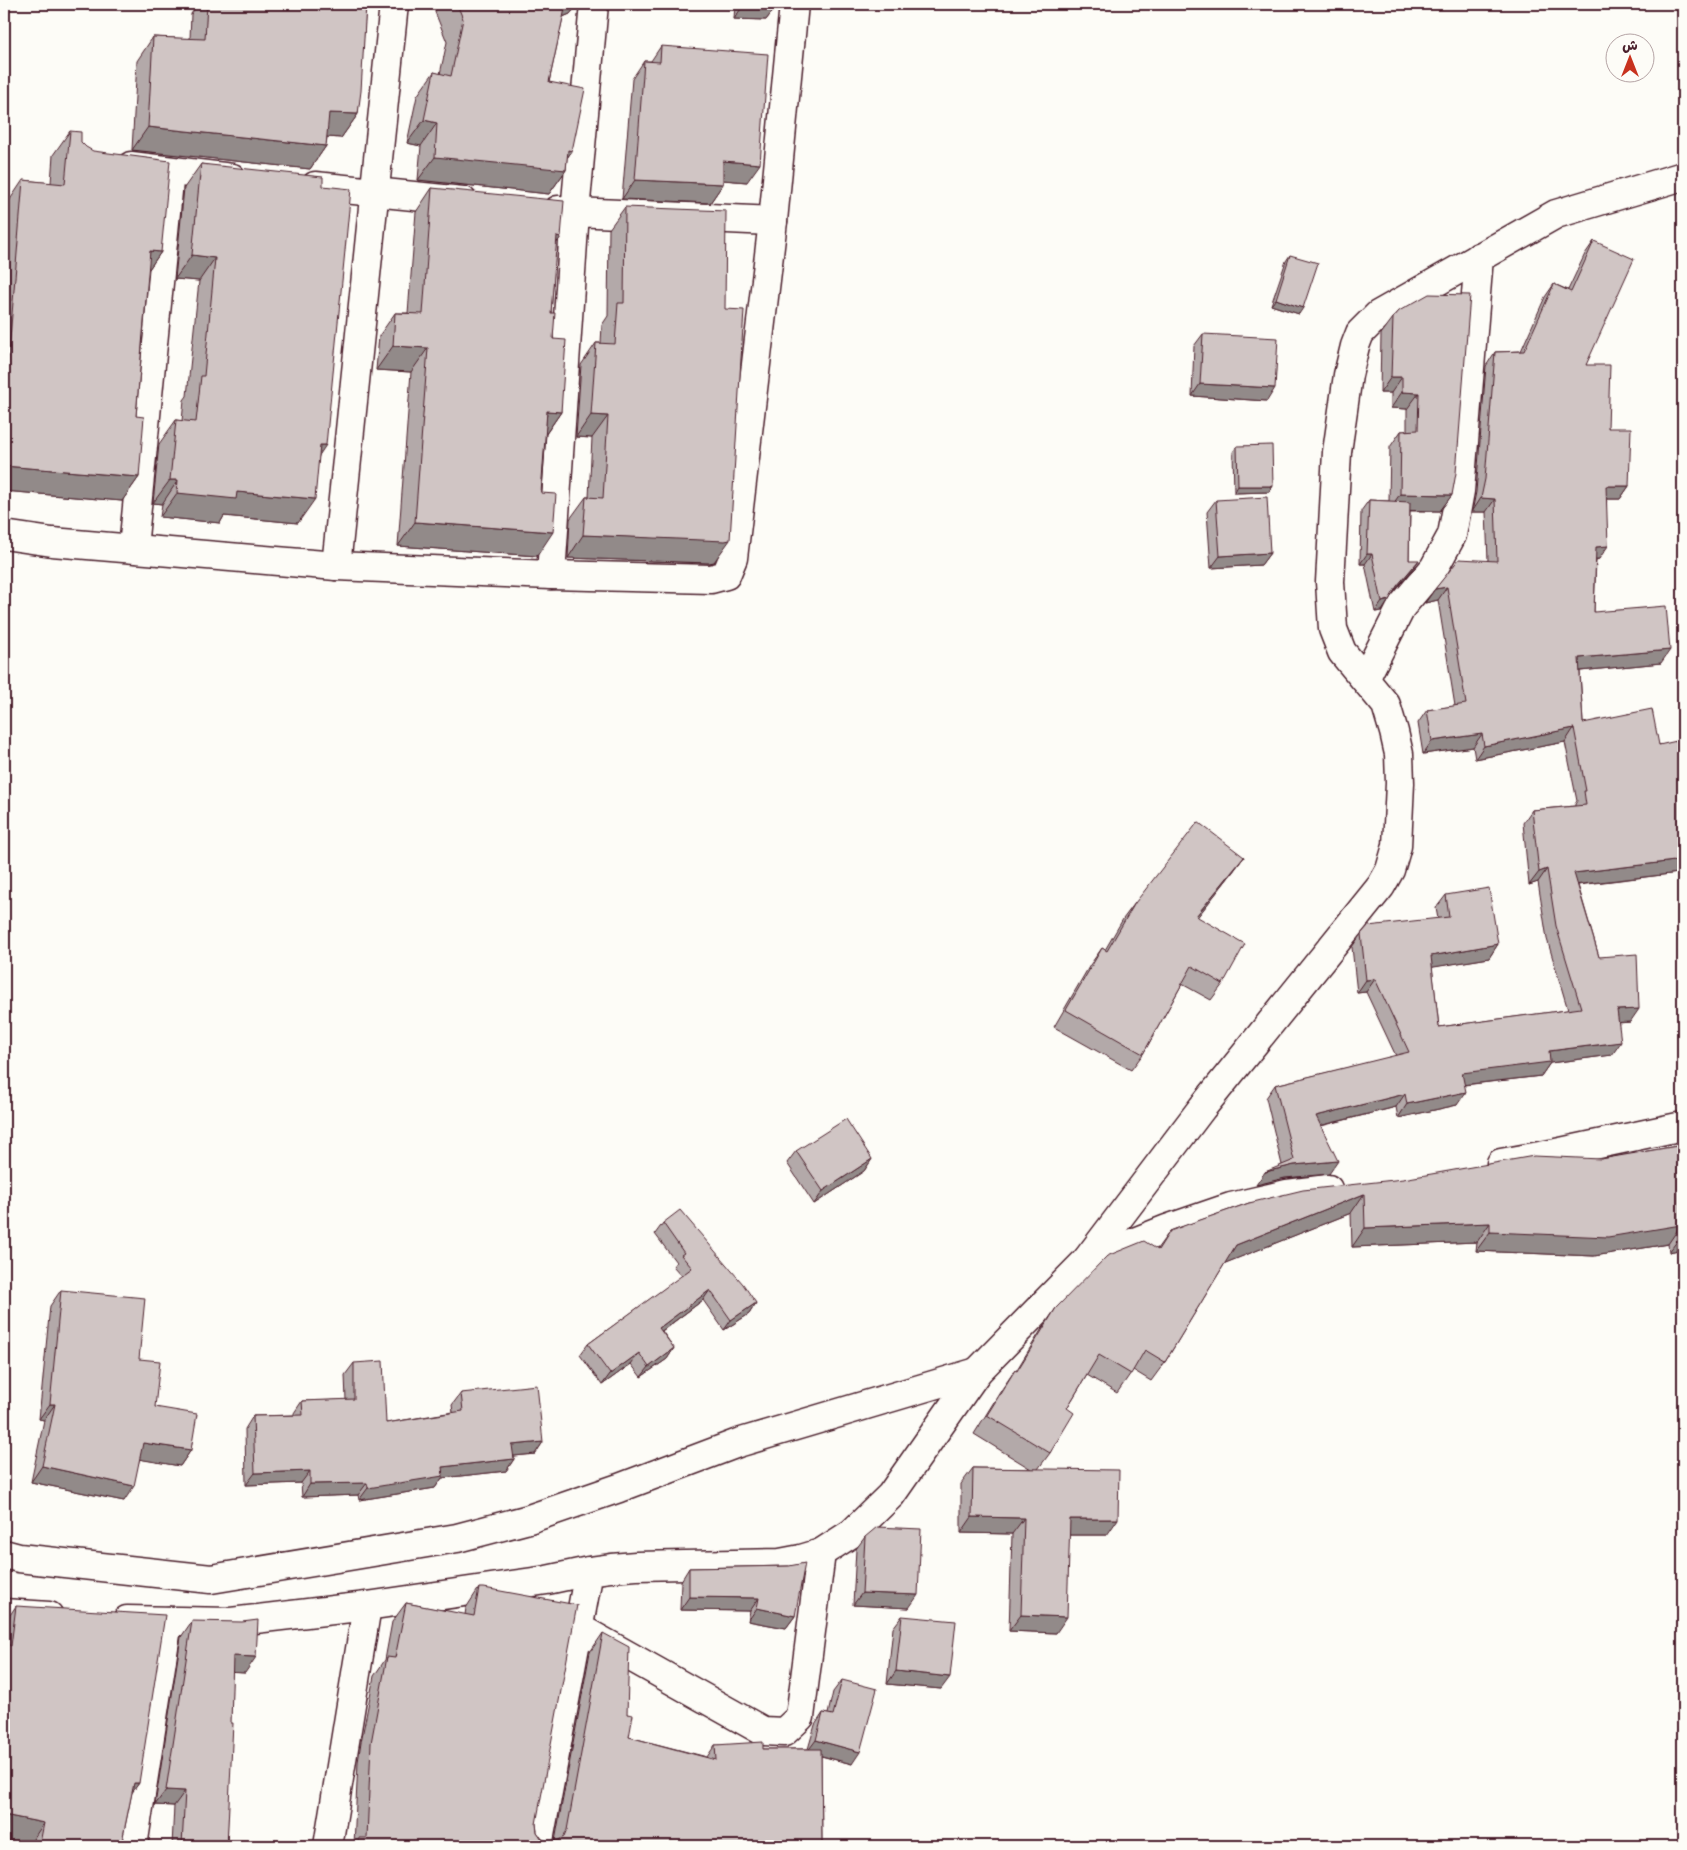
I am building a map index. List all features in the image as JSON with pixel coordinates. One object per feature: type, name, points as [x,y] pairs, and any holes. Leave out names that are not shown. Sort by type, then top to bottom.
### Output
[{"type":"street","points":[[336,566],[394,4]]},
{"type":"street","points":[[551,576],[575,212],[594,4]]},
{"type":"street","points":[[4,535],[52,542],[336,566],[551,576],[711,579],[726,575],[733,558],[773,221],[794,4]]},
{"type":"street","points":[[106,163],[258,180]]},
{"type":"street","points":[[133,548],[170,171]]},
{"type":"street","points":[[101,1619],[231,1622],[367,1606],[547,1580],[589,1571],[636,1566],[780,1563],[821,1553],[852,1533],[890,1495],[978,1372],[1085,1262],[1202,1108],[1375,894],[1390,870],[1396,846],[1400,783],[1399,754],[1386,705],[1342,652],[1337,642],[1333,629],[1330,582],[1337,452],[1348,375],[1360,332],[1378,315],[1556,214],[1683,176]]},
{"type":"street","points":[[287,183],[490,204]]},
{"type":"street","points":[[537,208],[575,212],[773,221]]},
{"type":"street","points":[[1365,679],[1402,606],[1434,568],[1452,535],[1460,491],[1479,257]]},
{"type":"street","points":[[1481,1166],[1556,1153],[1683,1126]]},
{"type":"street","points":[[1085,1262],[1167,1229],[1231,1207],[1286,1194],[1350,1186]]},
{"type":"street","points":[[4,1554],[19,1558],[211,1579],[457,1538],[538,1516],[738,1443],[978,1372]]},
{"type":"street","points":[[579,1628],[763,1731],[784,1732],[800,1717],[821,1553]]},
{"type":"street","points":[[538,1846],[589,1571]]},
{"type":"street","points":[[328,1846],[367,1606]]},
{"type":"street","points":[[4,1613],[72,1617]]},
{"type":"street","points":[[133,1846],[168,1621]]},
{"type":"building","points":[[207,4],[366,4],[358,114],[329,113],[326,146],[148,127],[153,37],[205,39]]},
{"type":"building","points":[[457,4],[566,4],[549,82],[585,89],[572,151],[568,150],[566,170],[435,157],[437,123],[424,120],[434,72],[451,76],[463,19]]},
{"type":"building","points":[[661,46],[768,54],[760,164],[723,161],[723,184],[635,180],[644,61],[660,62]]},
{"type":"building","points":[[70,131],[81,132],[81,142],[93,151],[170,161],[161,252],[150,251],[136,416],[144,417],[139,477],[4,466],[4,412],[23,180],[65,184]]},
{"type":"building","points":[[201,164],[323,177],[323,186],[351,189],[326,445],[320,445],[315,499],[237,492],[236,499],[177,493],[178,480],[170,480],[176,420],[196,422],[201,376],[204,376],[215,258],[192,255]]},
{"type":"building","points":[[432,188],[564,201],[561,237],[557,236],[551,313],[555,313],[553,339],[566,340],[561,412],[547,411],[541,493],[556,494],[553,532],[415,522],[428,348],[393,346],[395,313],[423,314]]},
{"type":"building","points":[[625,207],[726,211],[725,309],[744,310],[730,540],[583,535],[586,497],[603,498],[608,416],[591,415],[596,343],[615,344],[618,303],[624,303]]},
{"type":"building","points":[[1594,241],[1634,259],[1586,365],[1610,365],[1608,428],[1631,428],[1629,486],[1606,486],[1608,546],[1596,547],[1594,612],[1666,606],[1670,650],[1579,658],[1583,723],[1652,709],[1659,745],[1681,740],[1683,751],[1683,769],[1678,770],[1683,814],[1683,860],[1574,873],[1599,957],[1637,954],[1639,1009],[1617,1010],[1621,1042],[1549,1051],[1550,1062],[1462,1073],[1466,1092],[1407,1104],[1405,1094],[1316,1116],[1338,1161],[1294,1165],[1265,1172],[1294,1160],[1275,1085],[1409,1052],[1375,979],[1366,980],[1361,934],[1368,926],[1449,917],[1446,895],[1489,888],[1498,944],[1431,956],[1439,1027],[1581,1008],[1556,926],[1547,869],[1539,872],[1532,810],[1586,805],[1584,791],[1586,791],[1574,728],[1484,746],[1482,734],[1432,741],[1427,710],[1466,704],[1447,587],[1435,589],[1459,559],[1497,561],[1495,499],[1481,498],[1485,479],[1495,352],[1524,351],[1554,284],[1571,292]]},
{"type":"building","points":[[1290,255],[1318,263],[1303,308],[1276,299]]},
{"type":"building","points":[[1429,294],[1470,295],[1456,473],[1452,495],[1400,494],[1401,431],[1418,430],[1419,393],[1402,392],[1402,377],[1391,377],[1393,318],[1399,311]]},
{"type":"building","points":[[1203,334],[1278,338],[1275,388],[1200,384]]},
{"type":"building","points":[[1272,445],[1273,486],[1238,486],[1237,446]]},
{"type":"building","points":[[1267,497],[1270,553],[1220,556],[1216,500]]},
{"type":"building","points":[[1369,500],[1410,502],[1409,560],[1419,560],[1397,586],[1389,600],[1382,602],[1372,554],[1367,554]]},
{"type":"building","points":[[1198,822],[1244,857],[1196,916],[1245,944],[1223,984],[1192,966],[1143,1054],[1066,1010],[1102,948],[1107,951],[1135,903]]},
{"type":"building","points":[[846,1119],[872,1159],[823,1191],[796,1151]]},
{"type":"building","points":[[1683,1145],[1683,1233],[1681,1225],[1608,1237],[1490,1232],[1490,1223],[1365,1228],[1364,1194],[1236,1245],[1165,1362],[1145,1350],[1131,1374],[1099,1355],[1067,1408],[1074,1413],[1050,1453],[987,1415],[1056,1308],[1107,1256],[1144,1241],[1158,1250],[1170,1231],[1249,1203],[1303,1190],[1403,1179],[1534,1156],[1601,1159]]},
{"type":"building","points":[[680,1210],[743,1284],[756,1303],[731,1320],[710,1290],[659,1328],[674,1348],[649,1367],[639,1353],[610,1374],[588,1344],[692,1268],[681,1255],[684,1253],[663,1223]]},
{"type":"building","points":[[61,1290],[145,1298],[139,1359],[160,1361],[155,1407],[197,1414],[191,1450],[143,1443],[134,1486],[42,1466],[55,1404],[50,1404]]},
{"type":"building","points":[[383,1361],[386,1423],[463,1411],[461,1393],[537,1385],[543,1442],[512,1445],[514,1459],[442,1467],[443,1476],[368,1488],[367,1483],[310,1484],[310,1471],[255,1473],[253,1416],[303,1415],[302,1401],[354,1399],[354,1363]]},
{"type":"building","points":[[973,1468],[1119,1470],[1118,1519],[1070,1519],[1067,1617],[1021,1615],[1024,1518],[972,1517]]},
{"type":"building","points":[[877,1527],[921,1529],[918,1595],[862,1593],[865,1537]]},
{"type":"building","points":[[805,1563],[795,1616],[757,1608],[759,1598],[689,1597],[689,1568],[789,1566]]},
{"type":"building","points":[[479,1588],[577,1605],[536,1824],[537,1832],[542,1839],[548,1842],[557,1841],[564,1837],[567,1830],[603,1633],[629,1647],[627,1714],[633,1715],[629,1737],[716,1760],[715,1745],[763,1742],[763,1749],[821,1749],[822,1846],[359,1846],[359,1838],[367,1838],[371,1743],[387,1657],[395,1658],[406,1603],[474,1616]]},
{"type":"building","points":[[16,1606],[165,1615],[139,1783],[134,1783],[121,1846],[56,1846],[40,1843],[44,1823],[4,1815],[4,1642],[11,1646]]},
{"type":"building","points":[[902,1616],[956,1621],[950,1677],[896,1671]]},
{"type":"building","points":[[258,1620],[256,1657],[233,1656],[231,1723],[233,1723],[227,1846],[182,1845],[185,1791],[166,1790],[192,1621],[242,1622]]},
{"type":"building","points":[[842,1680],[877,1689],[860,1752],[816,1740],[823,1713],[833,1715]]}]
